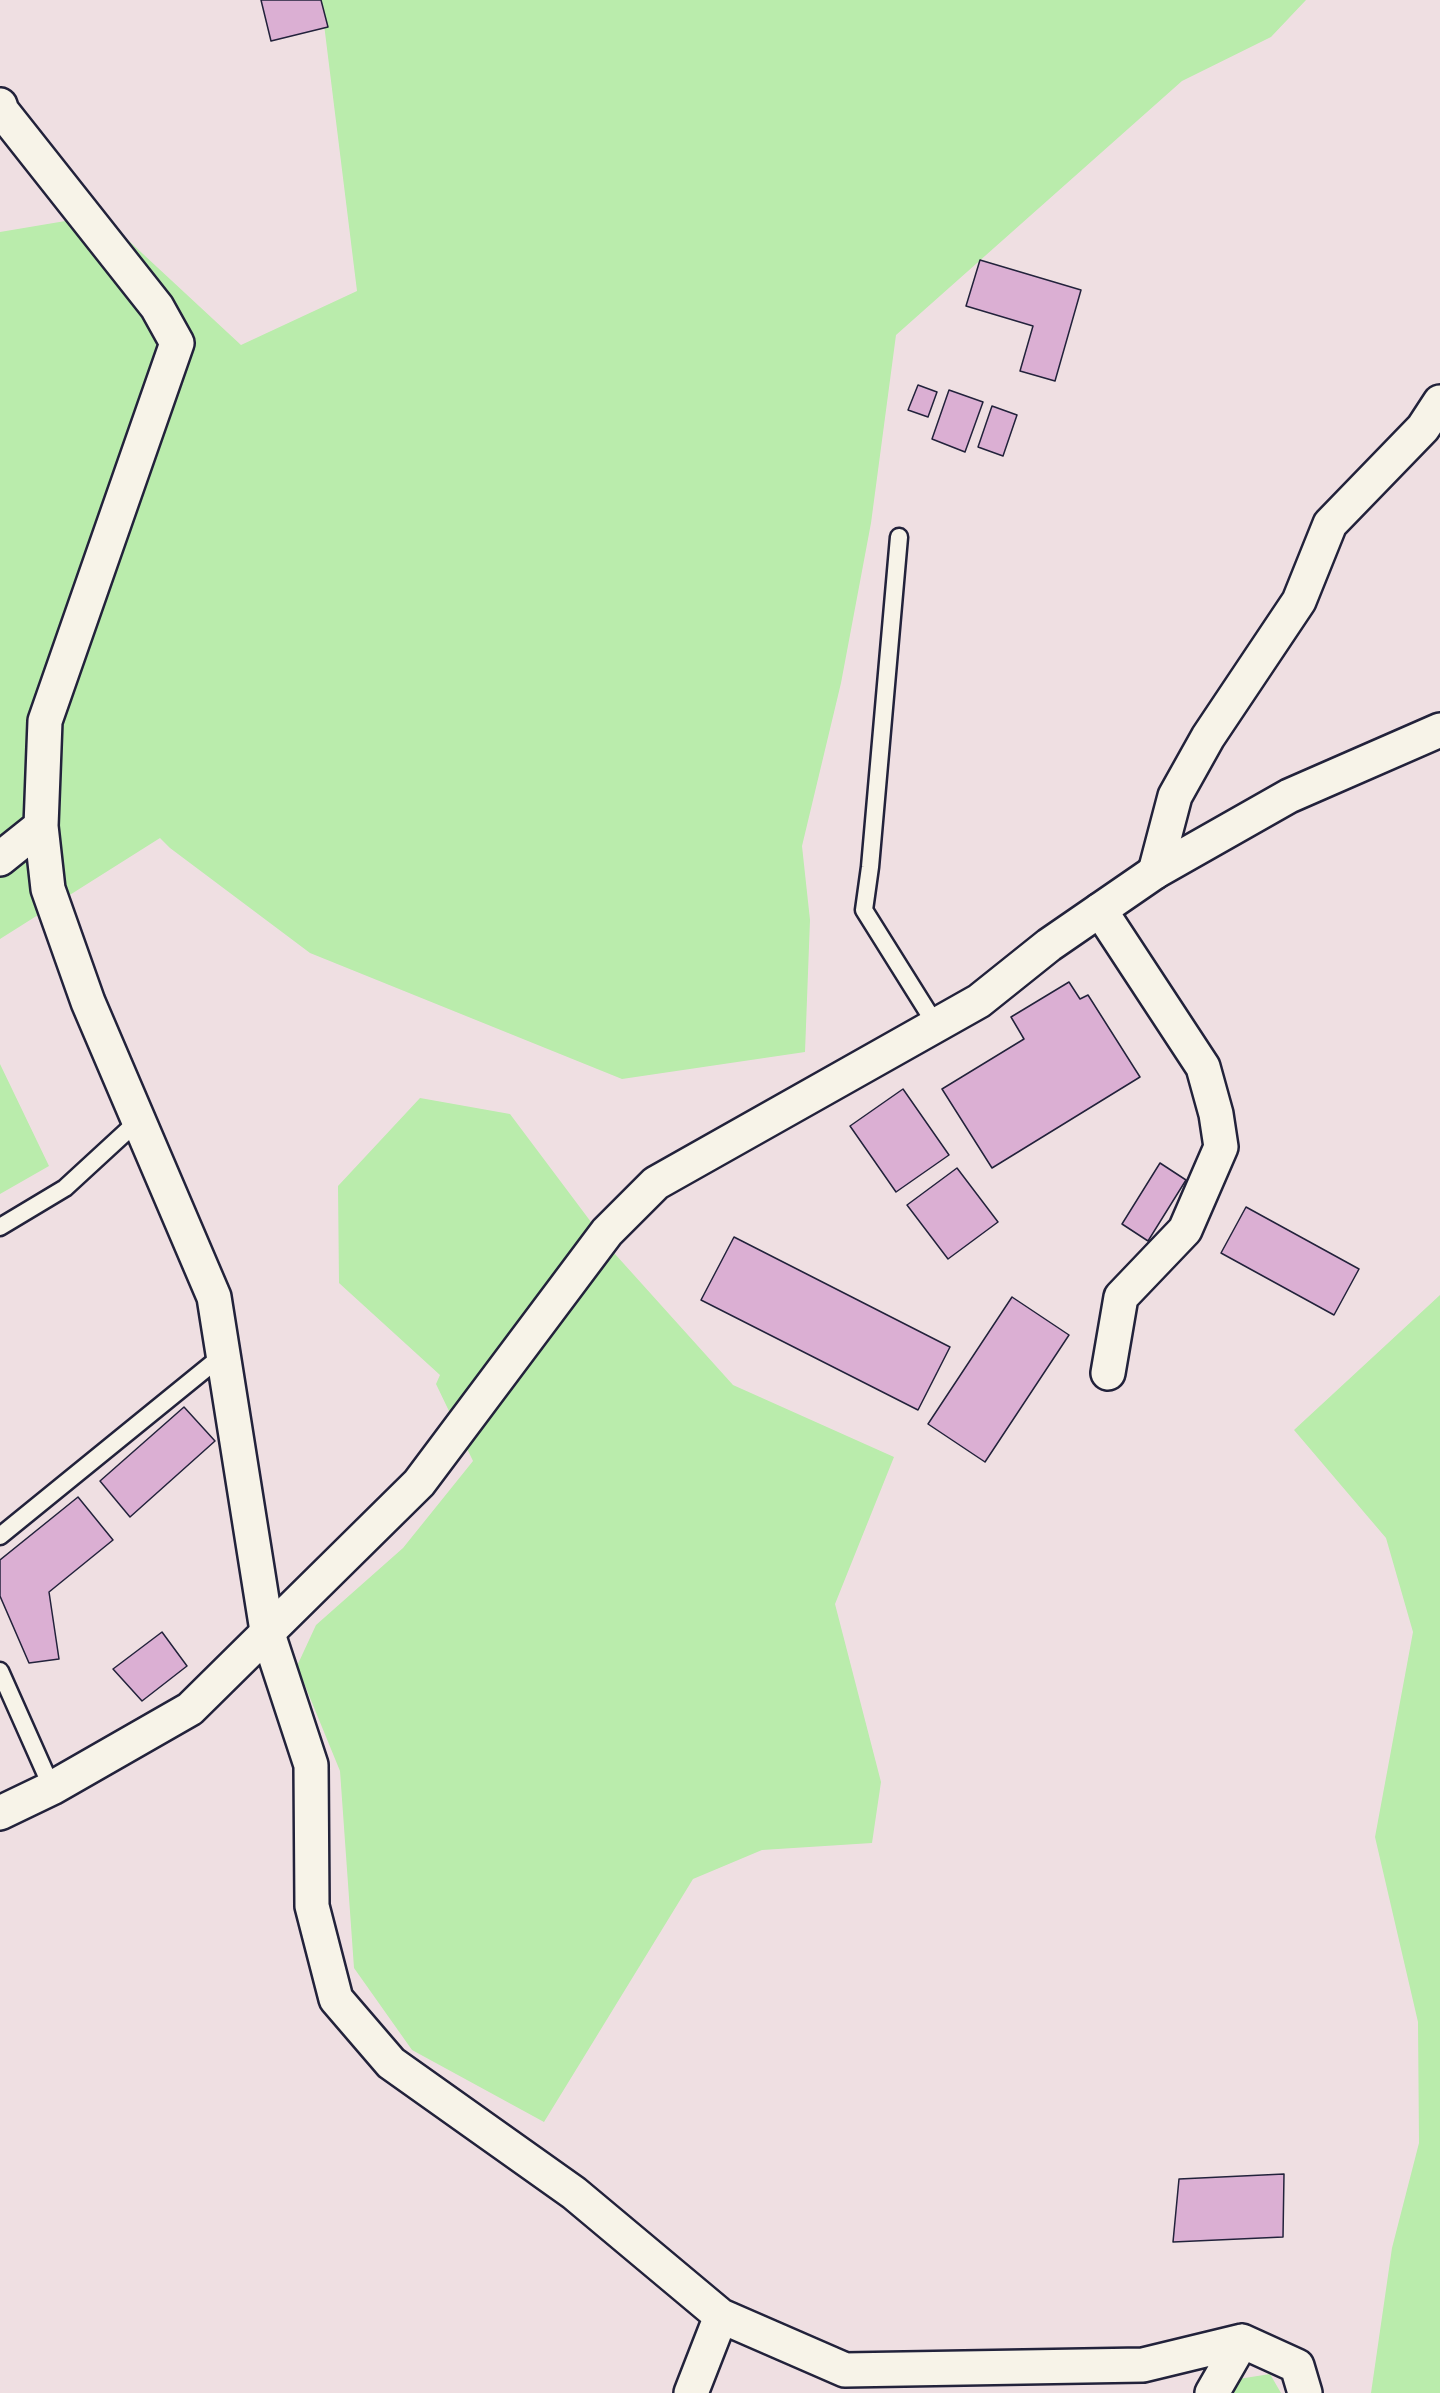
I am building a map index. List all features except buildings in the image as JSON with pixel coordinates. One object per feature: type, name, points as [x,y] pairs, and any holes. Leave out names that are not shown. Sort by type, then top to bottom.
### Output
[{"type":"street","points":[[0,105],[2,111],[157,307],[177,343],[45,721],[41,826],[48,889],[88,1002],[140,1119],[214,1298],[267,1631],[311,1765],[312,1906],[336,1999],[392,2063],[574,2193],[721,2316],[845,2370],[1143,2365],[1242,2341],[1297,2366],[1305,2393]]},
{"type":"street","points":[[1155,872],[1175,796],[1208,736],[1299,601],[1330,524],[1423,428],[1440,402]]},
{"type":"street","points":[[0,1813],[52,1788],[190,1709],[419,1483],[607,1232],[656,1183],[978,1001],[1049,945],[1155,872],[1289,796],[1440,730]]},
{"type":"street","points":[[0,860],[41,826]]},
{"type":"street","points":[[1101,910],[1203,1067],[1216,1114],[1221,1147],[1185,1230],[1121,1297],[1108,1373]]},
{"type":"street","points":[[692,2393],[721,2316]]},
{"type":"street","points":[[1212,2393],[1242,2341]]},
{"type":"lane","points":[[899,537],[870,867],[864,910],[936,1025]]},
{"type":"lane","points":[[0,1227],[65,1188],[140,1119]]},
{"type":"lane","points":[[0,1536],[224,1354]]},
{"type":"lane","points":[[0,1671],[52,1788]]},
{"type":"green space","points":[[321,0],[1306,0],[1271,37],[1182,81],[896,335],[871,523],[841,683],[802,846],[810,920],[805,1052],[622,1079],[310,953],[170,848],[160,838],[0,939],[0,232],[101,215],[241,345],[357,291]]},
{"type":"green space","points":[[0,1064],[49,1166],[0,1194]]},
{"type":"green space","points":[[420,1098],[510,1114],[615,1254],[733,1385],[894,1457],[835,1604],[881,1782],[872,1843],[762,1850],[693,1879],[544,2122],[412,2050],[354,1968],[340,1771],[297,1666],[316,1625],[403,1548],[473,1461],[436,1384],[440,1375],[339,1283],[338,1186]]},
{"type":"green space","points":[[1440,1295],[1440,2393],[1371,2393],[1392,2248],[1419,2143],[1418,2022],[1375,1837],[1413,1632],[1386,1538],[1294,1430]]},
{"type":"green space","points":[[1270,2374],[1281,2393],[1202,2393],[1207,2384]]}]
